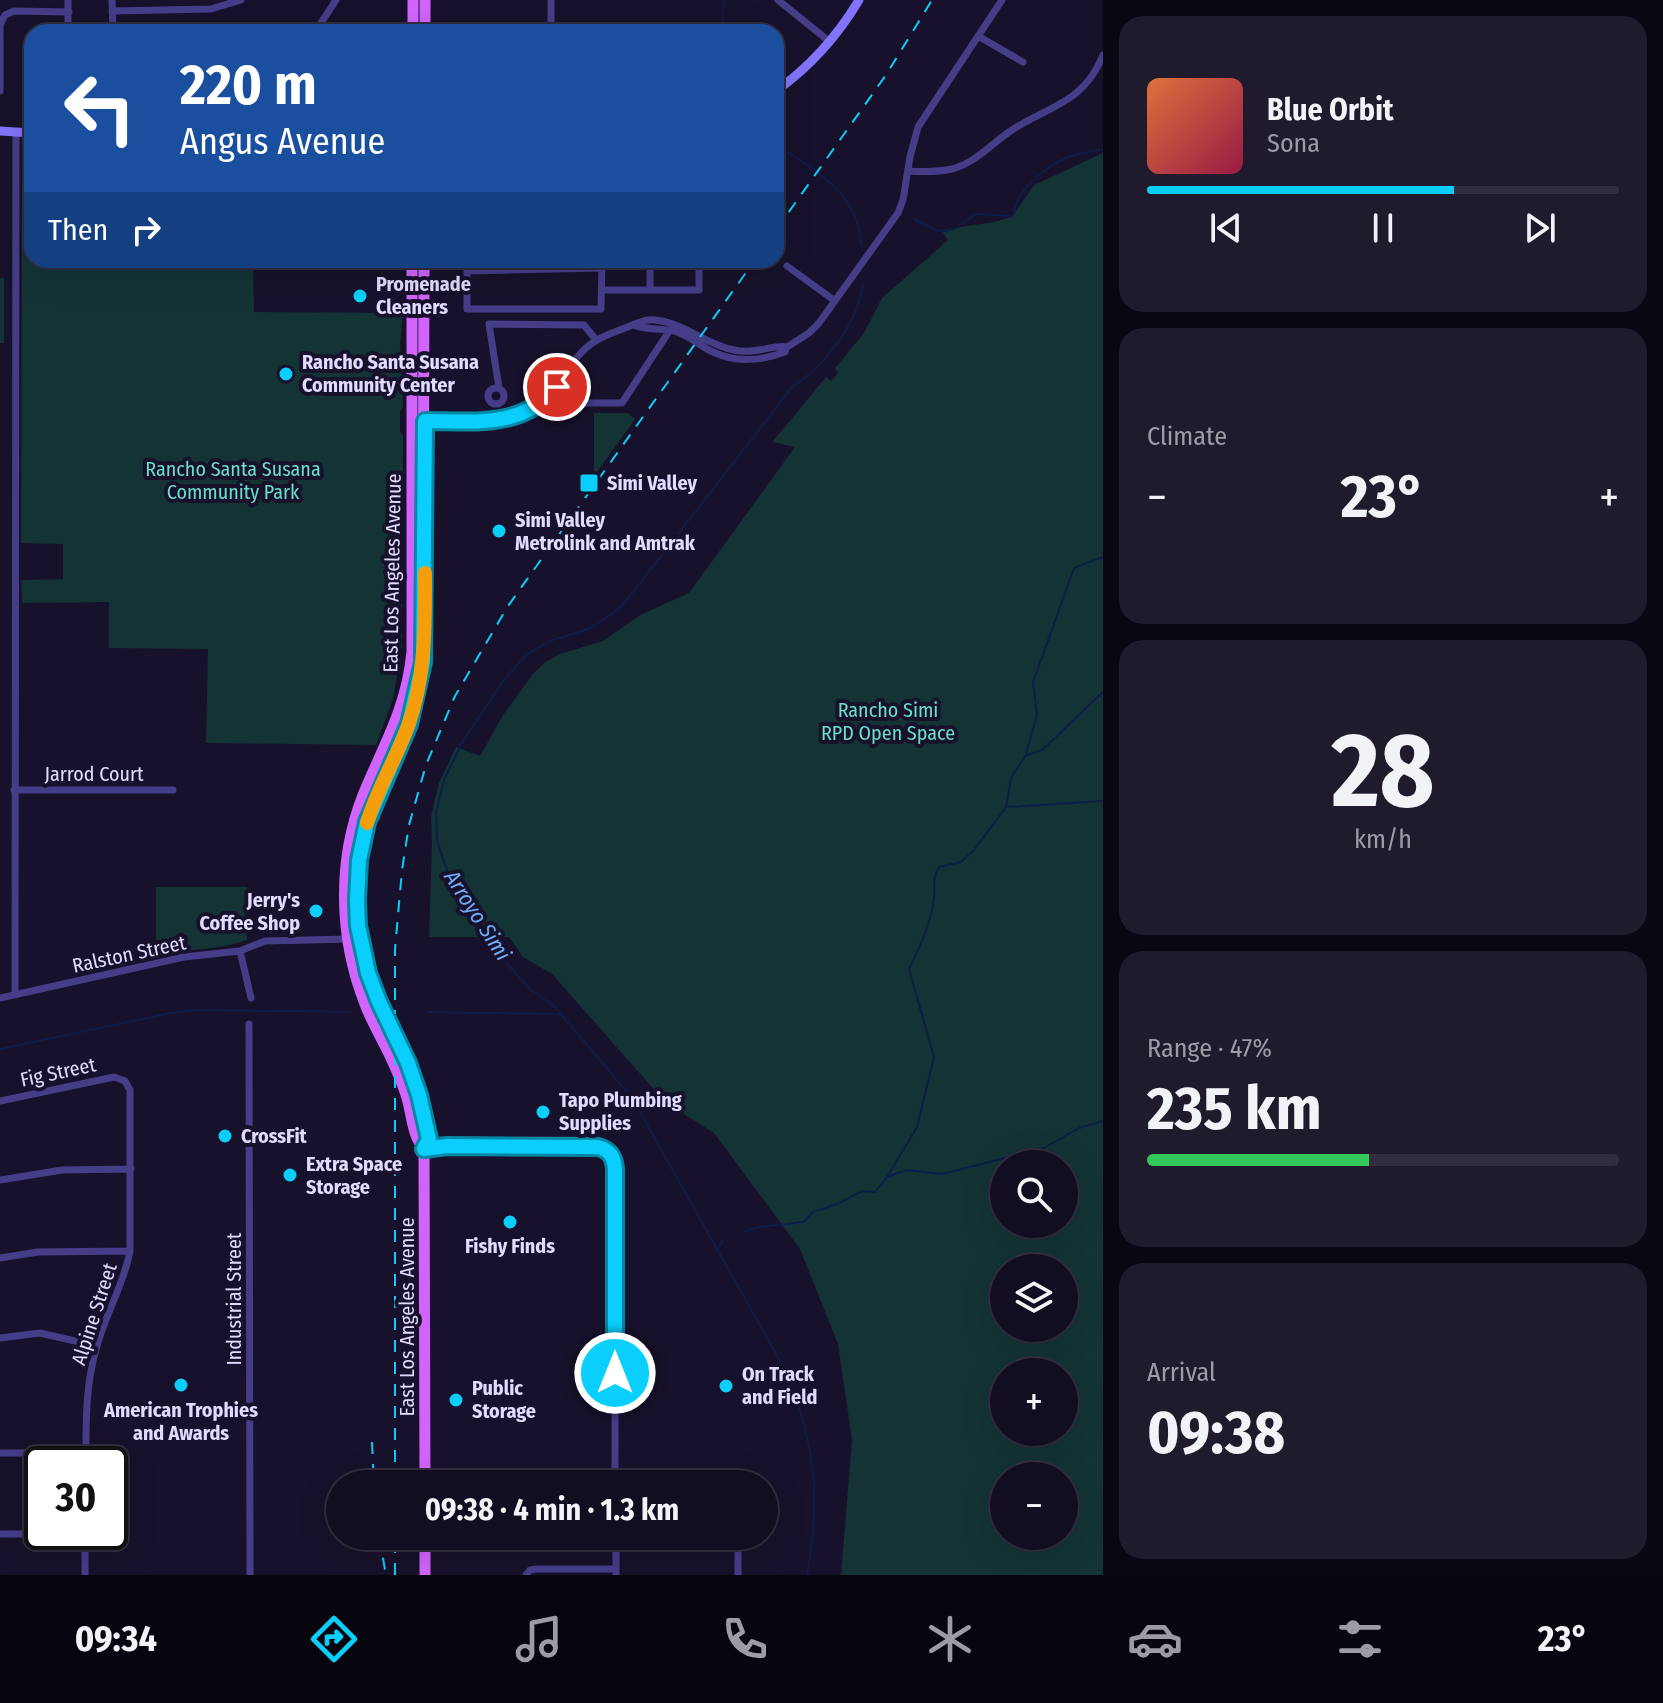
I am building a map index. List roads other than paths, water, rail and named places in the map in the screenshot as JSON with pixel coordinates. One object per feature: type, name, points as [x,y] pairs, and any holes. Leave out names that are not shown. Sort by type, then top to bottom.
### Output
[{"type":"main road","points":[[413,0],[413,24]]},
{"type":"main road","points":[[425,0],[425,24]]},
{"type":"main road","name":"East Los Angeles Avenue","points":[[412,268],[419,421],[423,662],[409,724],[372,807],[363,840],[357,883],[360,937],[373,990],[408,1063],[429,1139],[424,1149],[425,1470]]},
{"type":"main road","name":"East Los Angeles Avenue","points":[[424,268],[411,665],[398,719],[354,823],[345,883],[347,940],[365,1003],[400,1078],[417,1140],[424,1149]]},
{"type":"main road","points":[[425,1550],[425,1575]]},
{"type":"street","points":[[68,0],[68,24]]},
{"type":"street","points":[[112,0],[113,24]]},
{"type":"street","points":[[112,11],[211,9],[241,0]]},
{"type":"street","points":[[320,24],[336,0]]},
{"type":"street","points":[[551,0],[551,24]]},
{"type":"street","points":[[778,0],[830,42]]},
{"type":"street","points":[[784,85],[830,42],[859,0]]},
{"type":"street","points":[[634,325],[670,330],[730,358],[749,360],[785,352],[787,347],[809,333],[898,213],[918,127],[1002,0]]},
{"type":"street","points":[[0,91],[0,25],[5,15],[14,11],[69,12]]},
{"type":"street","points":[[978,36],[1023,62]]},
{"type":"street","points":[[908,171],[953,169],[986,151],[1018,126],[1068,101],[1092,76],[1103,55]]},
{"type":"street","points":[[0,131],[24,133]]},
{"type":"street","points":[[15,995],[16,133]]},
{"type":"street","points":[[787,266],[835,301]]},
{"type":"street","points":[[525,268],[467,271],[467,309],[601,309],[602,268]]},
{"type":"street","points":[[650,268],[650,290]]},
{"type":"street","points":[[602,290],[699,290],[699,268]]},
{"type":"street","points":[[419,421],[496,422],[526,412],[549,397],[580,354],[596,340],[645,320],[670,323],[725,349],[740,352],[757,352],[782,345],[787,347]]},
{"type":"street","points":[[496,422],[496,404],[489,401],[488,393],[493,388],[499,388],[489,324],[584,325],[596,340]]},
{"type":"street","points":[[549,397],[556,403],[622,403],[670,330]]},
{"type":"street","name":"Jarrod Court","points":[[14,790],[173,790]]},
{"type":"street","name":"Ralston Street","points":[[0,998],[184,957],[240,951],[276,940],[347,940],[360,937]]},
{"type":"street","points":[[240,951],[251,998]]},
{"type":"street","name":"Industrial Street","points":[[249,1024],[250,1575]]},
{"type":"street","name":"Fig Street","points":[[0,1101],[114,1077],[123,1080]]},
{"type":"street","name":"Alpine Street","points":[[86,1446],[87,1393],[97,1346],[124,1276],[130,1251],[130,1090],[123,1080]]},
{"type":"street","points":[[424,1149],[447,1146],[598,1147],[613,1157],[615,1470]]},
{"type":"street","points":[[0,1180],[62,1170],[131,1169]]},
{"type":"street","points":[[0,1258],[38,1252],[130,1251]]},
{"type":"street","points":[[0,1338],[40,1333],[97,1346]]},
{"type":"street","points":[[0,1453],[24,1453]]},
{"type":"street","points":[[0,1534],[24,1534]]},
{"type":"street","points":[[85,1550],[85,1575]]},
{"type":"street","points":[[528,1572],[616,1572],[616,1550]]},
{"type":"street","points":[[738,1550],[738,1575]]},
{"type":"waterway","name":"Arroyo Simi","points":[[722,24],[724,0]]},
{"type":"waterway","points":[[1014,214],[1021,194],[1037,176],[1077,154],[1103,149]]},
{"type":"waterway","name":"Arroyo Simi","points":[[784,150],[820,174],[844,197],[858,227],[861,245]]},
{"type":"waterway","points":[[914,219],[935,230],[944,231],[954,229],[976,214],[1010,216]]},
{"type":"waterway","name":"Arroyo Simi","points":[[807,1575],[814,1522],[813,1474],[804,1426],[788,1375],[632,1098],[554,1006],[530,989],[498,954],[447,870],[437,841],[436,813],[444,780],[464,739],[503,681],[527,654],[550,641],[588,629],[615,612],[630,596],[792,387],[816,368],[838,342],[854,314],[863,284]]},
{"type":"waterway","points":[[1026,754],[1037,715],[1033,682],[1074,568],[1103,557]]},
{"type":"waterway","points":[[743,1232],[803,1222],[813,1212],[862,1191],[875,1192],[887,1177],[917,1127],[934,1057],[909,969],[931,916],[937,871],[939,867],[961,862],[974,850],[1006,807],[1011,778],[1025,756],[1042,750],[1103,692]]},
{"type":"waterway","points":[[1007,807],[1103,801]]},
{"type":"waterway","points":[[0,1049],[195,1010],[349,1012]]},
{"type":"waterway","points":[[428,1012],[559,1014]]},
{"type":"waterway","points":[[887,1177],[906,1170],[942,1174],[1044,1148],[1079,1128],[1103,1121]]},
{"type":"waterway","points":[[718,1249],[723,1240]]},
{"type":"railway","points":[[784,219],[886,75],[932,0]]},
{"type":"railway","points":[[395,1470],[395,949],[409,825],[426,765],[455,696],[508,606],[749,268]]},
{"type":"railway","points":[[372,1442],[373,1470]]},
{"type":"railway","points":[[382,1550],[386,1575]]},
{"type":"railway","points":[[395,1550],[395,1575]]},
{"type":"place","name":"Promenade Cleaners","points":[[360,296]]},
{"type":"place","name":"Rancho Santa Susana Community Center","points":[[286,374]]},
{"type":"place","name":"Simi Valley","points":[[589,483]]},
{"type":"place","name":"Simi Valley Metrolink and Amtrak","points":[[499,531]]},
{"type":"place","name":"Jerry's Coffee Shop","points":[[316,911]]},
{"type":"place","name":"Tapo Plumbing Supplies","points":[[543,1112]]},
{"type":"place","name":"CrossFit","points":[[225,1136]]},
{"type":"place","name":"Extra Space Storage","points":[[290,1175]]},
{"type":"place","name":"Fishy Finds","points":[[510,1222]]},
{"type":"place","name":"American Trophies and Awards","points":[[181,1385]]},
{"type":"place","name":"On Track and Field","points":[[726,1386]]},
{"type":"place","name":"Public Storage","points":[[456,1400]]},
{"type":"park label","name":"Rancho Santa Susana Community Park","points":[[233,480]]},
{"type":"park label","name":"Rancho Simi RPD Open Space","points":[[888,722]]}]
